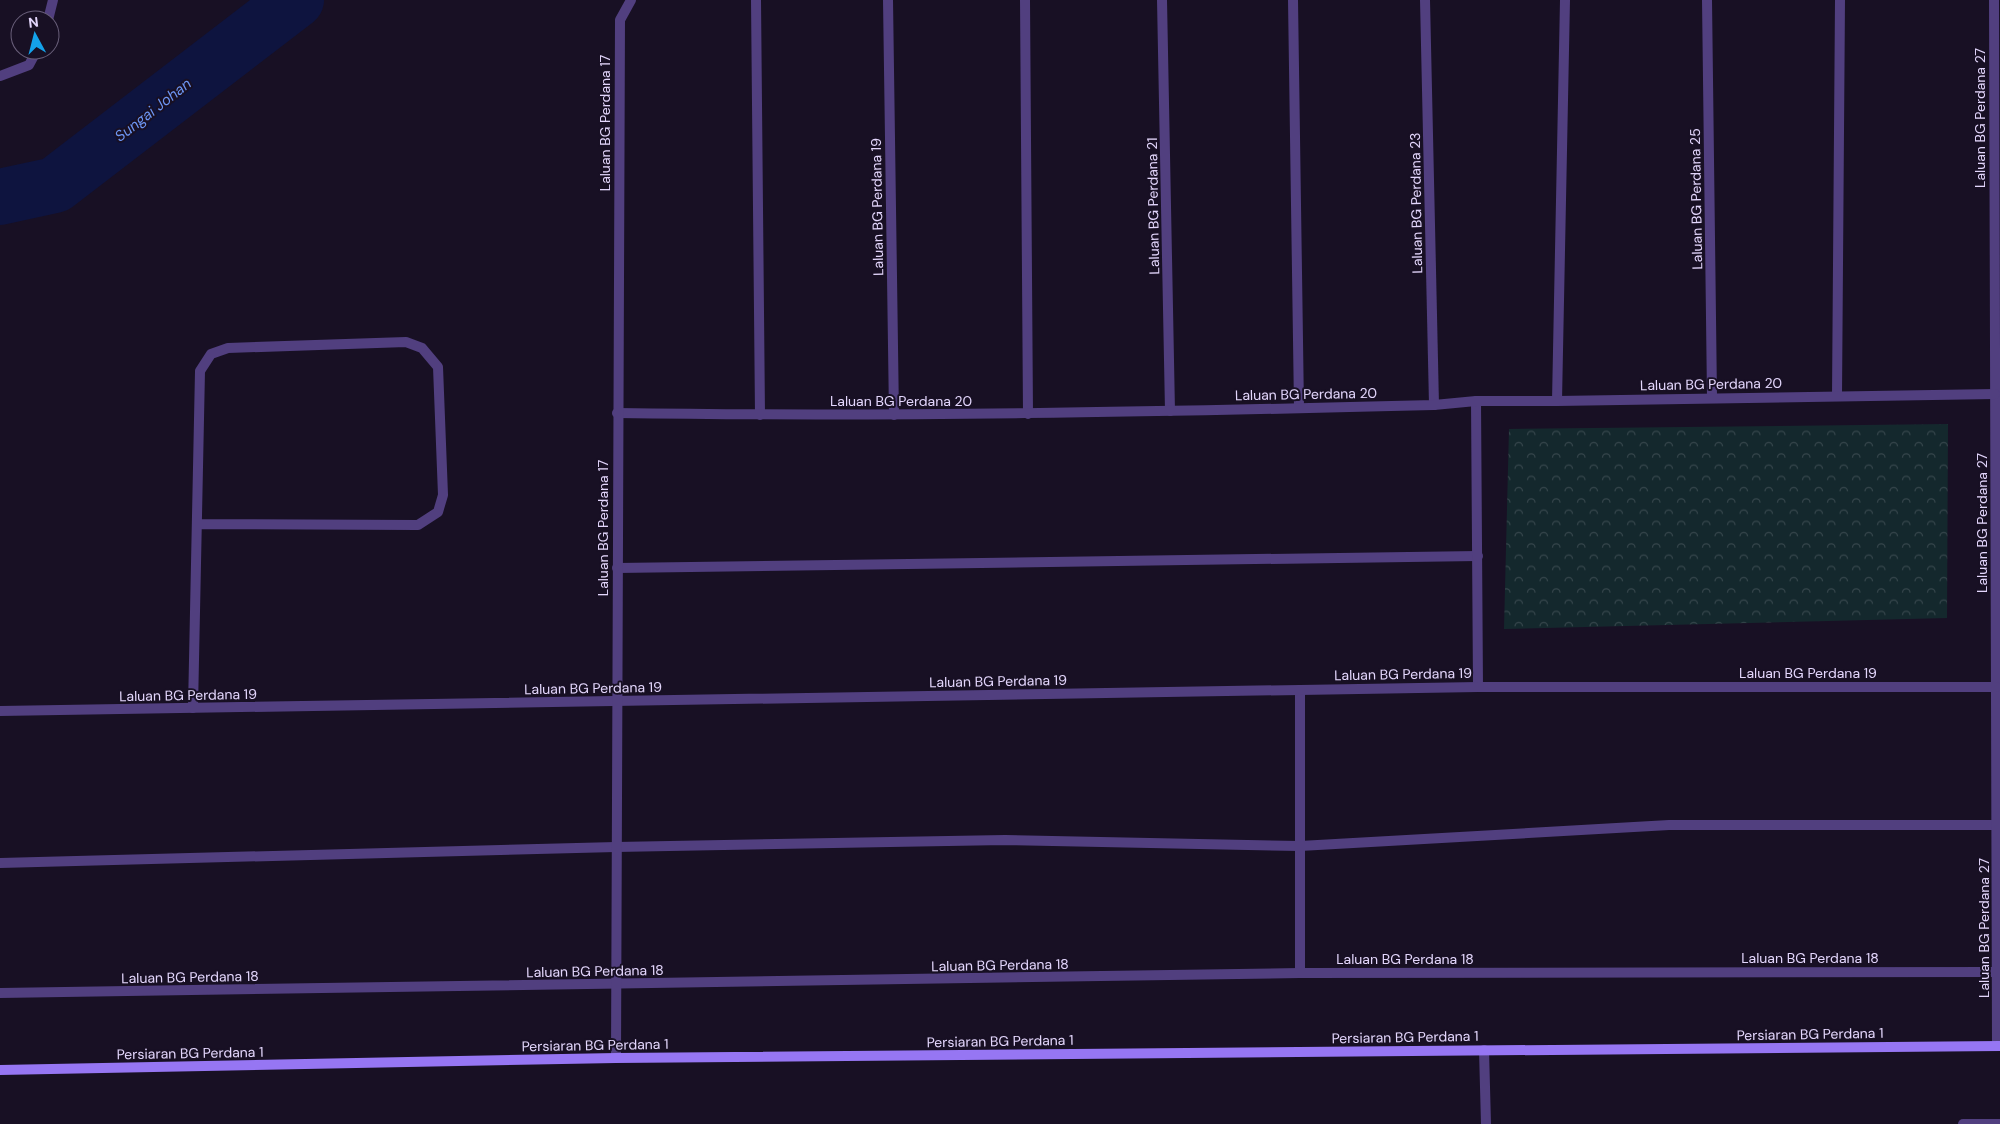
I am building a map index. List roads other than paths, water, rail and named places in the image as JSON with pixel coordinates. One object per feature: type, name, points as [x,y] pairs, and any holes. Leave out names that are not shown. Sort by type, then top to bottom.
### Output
[{"type":"street","name":"Laluan BG Perdana 17","points":[[616,1058],[620,20],[630,0]]},
{"type":"street","points":[[756,0],[760,415]]},
{"type":"street","name":"Laluan BG Perdana 19","points":[[888,0],[894,414]]},
{"type":"street","points":[[1025,0],[1028,414]]},
{"type":"street","name":"Laluan BG Perdana 21","points":[[1162,0],[1170,411]]},
{"type":"street","points":[[1293,0],[1299,408]]},
{"type":"street","name":"Laluan BG Perdana 23","points":[[1425,0],[1434,405]]},
{"type":"street","points":[[1557,401],[1565,0]]},
{"type":"street","name":"Laluan BG Perdana 25","points":[[1707,0],[1712,398]]},
{"type":"street","points":[[1837,396],[1840,0]]},
{"type":"street","name":"Laluan BG Perdana 27","points":[[1994,0],[1997,50],[1998,319],[1995,394],[1999,1046]]},
{"type":"street","points":[[0,76],[29,65],[32,60]]},
{"type":"street","points":[[193,708],[200,371],[211,354],[228,348],[406,342],[422,348],[438,367],[443,495],[438,512],[418,525],[197,524]]},
{"type":"street","name":"Laluan BG Perdana 20","points":[[617,413],[760,415],[1028,414],[1434,405],[1476,401],[1995,394]]},
{"type":"street","points":[[1476,401],[1478,686]]},
{"type":"street","points":[[617,568],[1478,556]]},
{"type":"street","name":"Laluan BG Perdana 19","points":[[0,711],[1478,686],[1996,687]]},
{"type":"street","points":[[1300,690],[1300,973]]},
{"type":"street","points":[[0,863],[616,847],[1005,840],[1300,846],[1669,825],[1997,825]]},
{"type":"street","name":"Laluan BG Perdana 18","points":[[0,993],[1300,973],[1999,972]]},
{"type":"street","name":"Persiaran BG Perdana 1","points":[[0,1070],[616,1058],[1999,1046]]},
{"type":"street","points":[[1484,1050],[1486,1124]]},
{"type":"street","points":[[1962,1124],[2000,1124]]},
{"type":"waterway","name":"Sungai Johan","points":[[0,197],[55,185],[296,0]]}]
